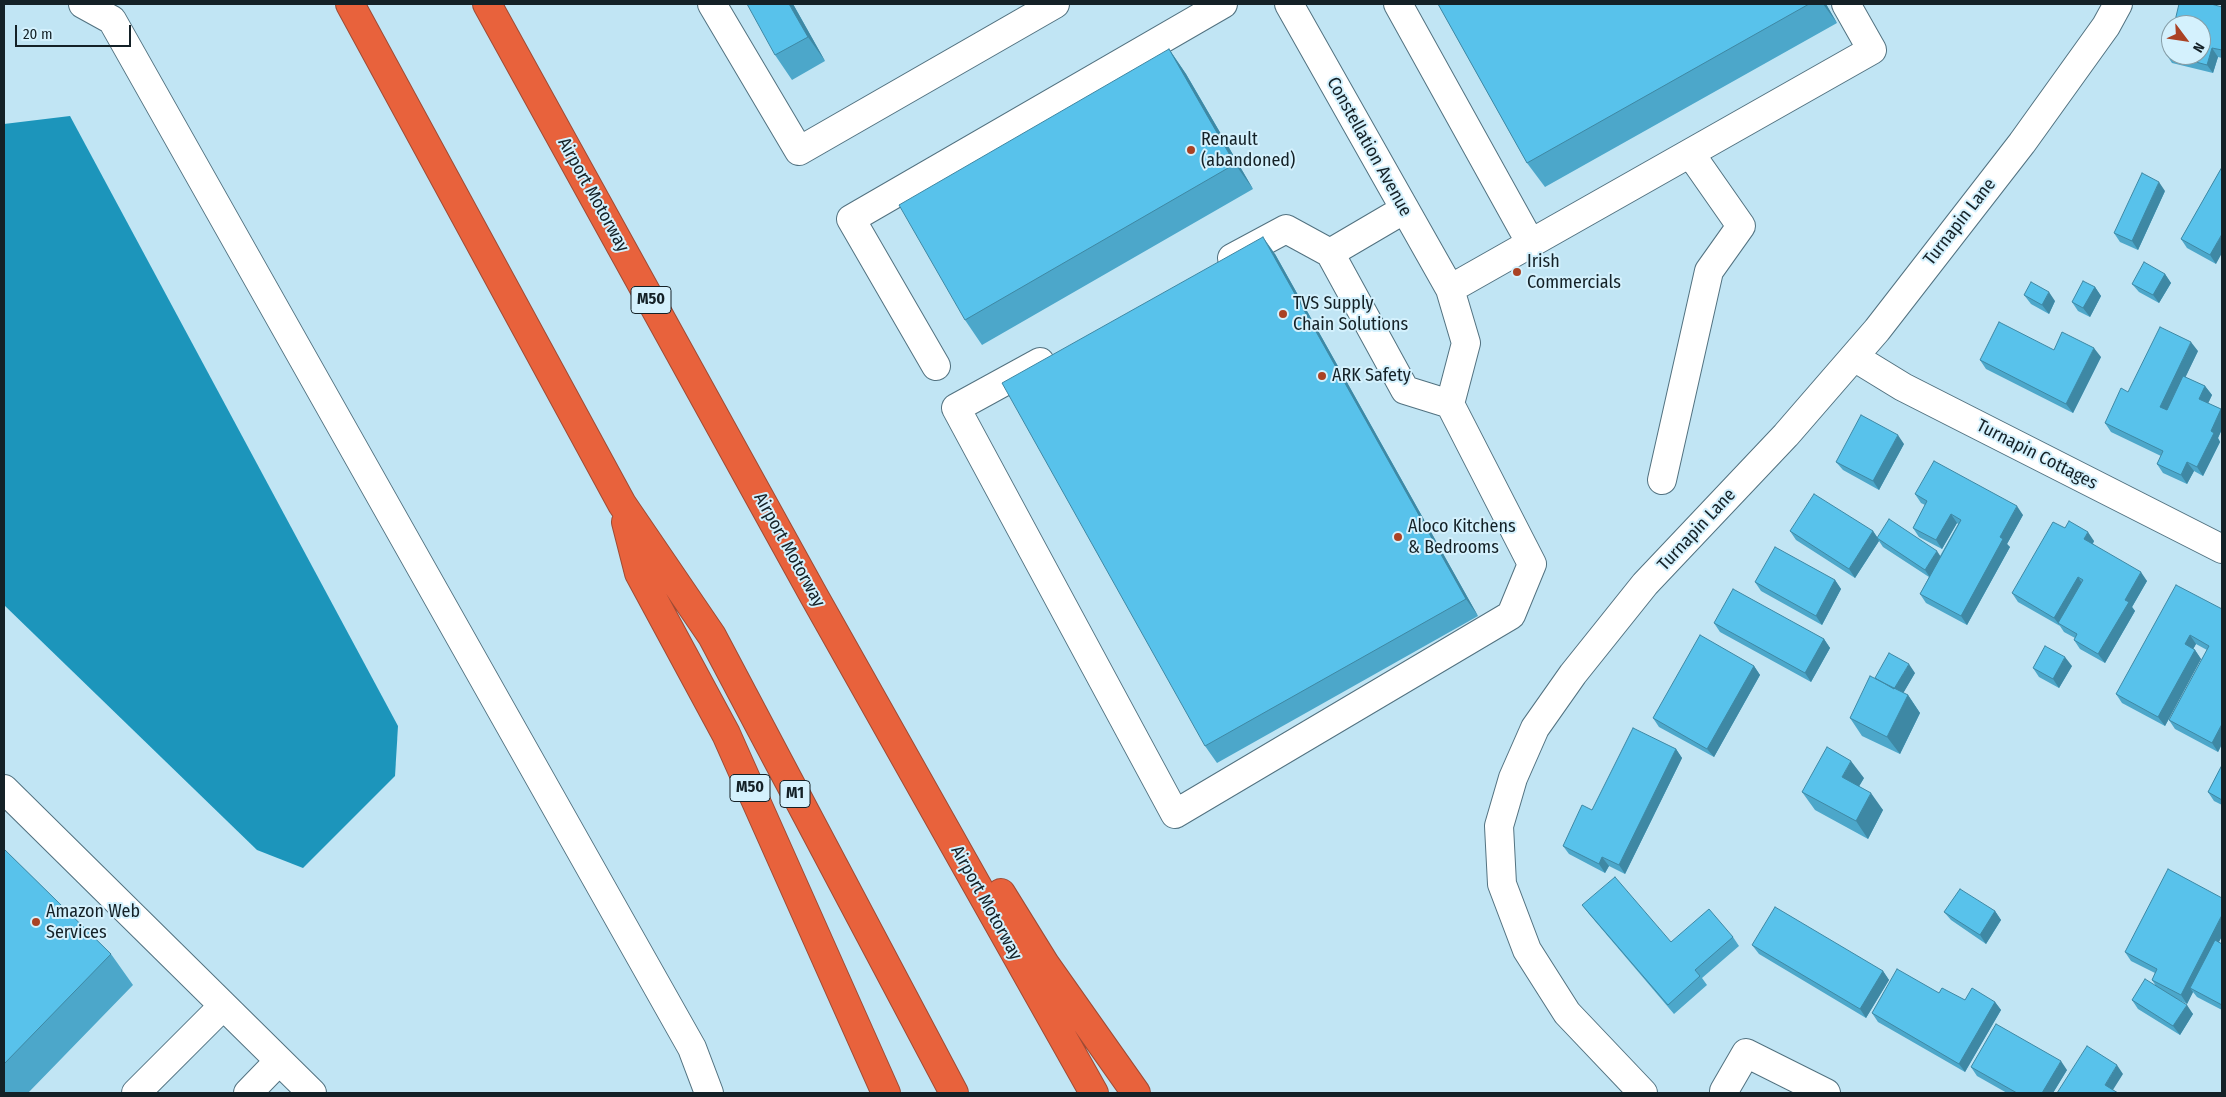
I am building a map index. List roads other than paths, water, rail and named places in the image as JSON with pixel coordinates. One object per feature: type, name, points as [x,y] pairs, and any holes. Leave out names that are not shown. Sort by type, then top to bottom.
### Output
[{"type":"highway","name":"M50","points":[[350,4],[622,504],[639,573],[726,734],[886,1093]]},
{"type":"highway","name":"Airport Motorway","points":[[487,4],[814,596],[1094,1093]]},
{"type":"highway","name":"M1","points":[[622,504],[712,636],[954,1093]]},
{"type":"highway","name":"M50","points":[[814,596],[1045,964],[1136,1093]]},
{"type":"street","points":[[83,4],[112,20],[692,1048],[709,1093]]},
{"type":"street","points":[[712,4],[799,151],[1056,4]]},
{"type":"street","points":[[936,366],[851,219],[1224,4]]},
{"type":"street","name":"Constellation Avenue","points":[[1288,4],[1450,289],[1466,343],[1450,404]]},
{"type":"street","points":[[1398,4],[1530,242]]},
{"type":"street","points":[[1450,289],[1872,50],[1846,4]]},
{"type":"street","name":"Turnapin Lane","points":[[1643,1093],[1567,1013],[1526,950],[1502,884],[1499,826],[1513,778],[1535,728],[1573,674],[1645,584],[1786,435],[1854,357],[2022,143],[2106,26],[2118,4]]},
{"type":"street","points":[[1662,480],[1709,271],[1741,226],[1690,153]]},
{"type":"street","points":[[1330,252],[1404,210]]},
{"type":"street","points":[[1060,351],[956,408],[1175,814],[1511,615],[1532,564],[1450,404],[1405,390],[1330,252],[1286,229],[1208,271]]},
{"type":"street","name":"Turnapin Cottages","points":[[1854,357],[1903,387],[2222,549]]},
{"type":"street","points":[[4,789],[312,1093]]},
{"type":"street","points":[[136,1093],[223,1006]]},
{"type":"street","points":[[1724,1091],[1746,1053],[1826,1093]]},
{"type":"street","points":[[248,1093],[279,1061]]},
{"type":"water","points":[[70,116],[398,726],[395,776],[303,868],[257,850],[4,605],[4,124]]},
{"type":"place","name":"Renault (abandoned)","points":[[1191,150]]},
{"type":"place","name":"Irish Commercials","points":[[1517,272]]},
{"type":"place","name":"TVS Supply Chain Solutions","points":[[1283,314]]},
{"type":"place","name":"ARK Safety","points":[[1322,376]]},
{"type":"place","name":"Aloco Kitchens & Bedrooms","points":[[1398,537]]},
{"type":"place","name":"Amazon Web Services","points":[[36,922]]}]
